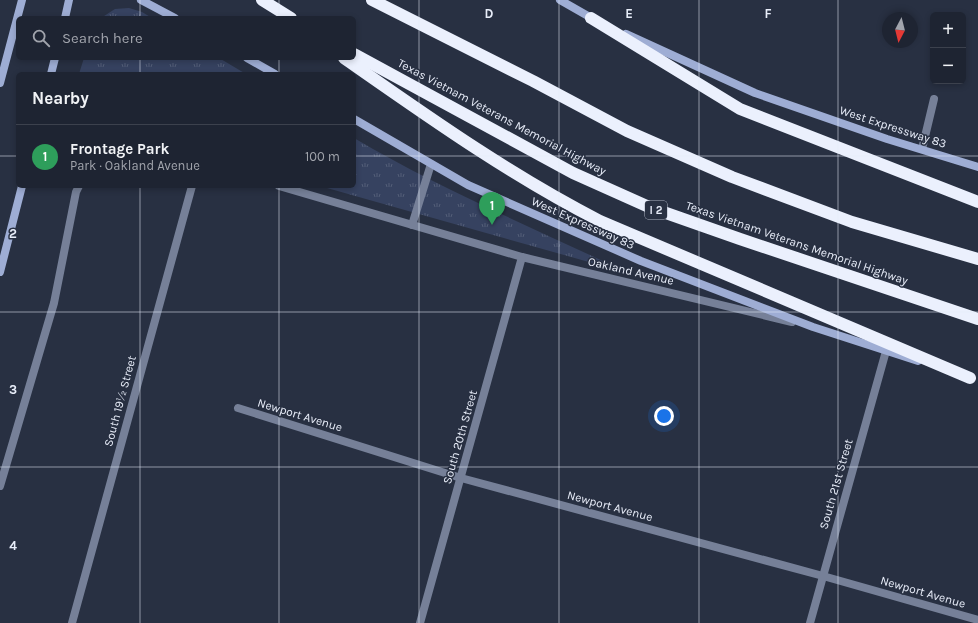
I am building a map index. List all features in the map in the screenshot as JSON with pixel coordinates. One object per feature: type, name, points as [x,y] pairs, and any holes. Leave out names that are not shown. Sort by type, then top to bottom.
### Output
[{"type":"highway","points":[[262,0],[284,16]]},
{"type":"highway","points":[[262,0],[288,16]]},
{"type":"highway","points":[[372,0],[533,81],[627,131],[732,177],[852,222],[978,259]]},
{"type":"highway","points":[[591,18],[740,109],[978,202]]},
{"type":"highway","name":"Texas Vietnam Veterans Memorial Highway","points":[[356,55],[573,173],[649,207],[740,240],[978,319]]},
{"type":"highway","points":[[347,60],[519,176],[561,201],[600,221],[974,379]]},
{"type":"main road","points":[[18,16],[22,0]]},
{"type":"main road","points":[[65,16],[69,0]]},
{"type":"main road","points":[[141,0],[172,16]]},
{"type":"main road","points":[[153,0],[165,12]]},
{"type":"main road","name":"West Expressway 83","points":[[560,0],[591,18],[755,93],[978,167]]},
{"type":"main road","points":[[0,83],[16,23]]},
{"type":"main road","points":[[52,72],[54,60]]},
{"type":"main road","points":[[250,60],[272,72]]},
{"type":"main road","name":"West Expressway 83","points":[[356,120],[468,185],[641,261],[813,327]]},
{"type":"main road","points":[[0,272],[21,188]]},
{"type":"main road","name":"Oakland Avenue","points":[[813,327],[886,352],[974,379]]},
{"type":"street","points":[[922,149],[934,99]]},
{"type":"street","points":[[412,225],[431,164]]},
{"type":"street","points":[[0,486],[54,303],[78,188]]},
{"type":"street","name":"South 19½ Street","points":[[72,623],[191,188]]},
{"type":"street","name":"Oakland Avenue","points":[[286,188],[522,257],[813,327]]},
{"type":"street","name":"South 20th Street","points":[[420,623],[522,257]]},
{"type":"street","name":"South 21st Street","points":[[810,623],[886,352]]},
{"type":"street","name":"Newport Avenue","points":[[238,408],[461,478],[823,576],[978,620]]},
{"type":"green space","points":[[129,8],[149,16],[104,16],[115,9]]},
{"type":"green space","points":[[83,60],[222,60],[243,72],[80,72]]},
{"type":"green space","points":[[356,139],[447,188],[607,263],[603,266],[327,188],[356,188]]},
{"type":"place","name":"Frontage Park","points":[[492,225]]}]
